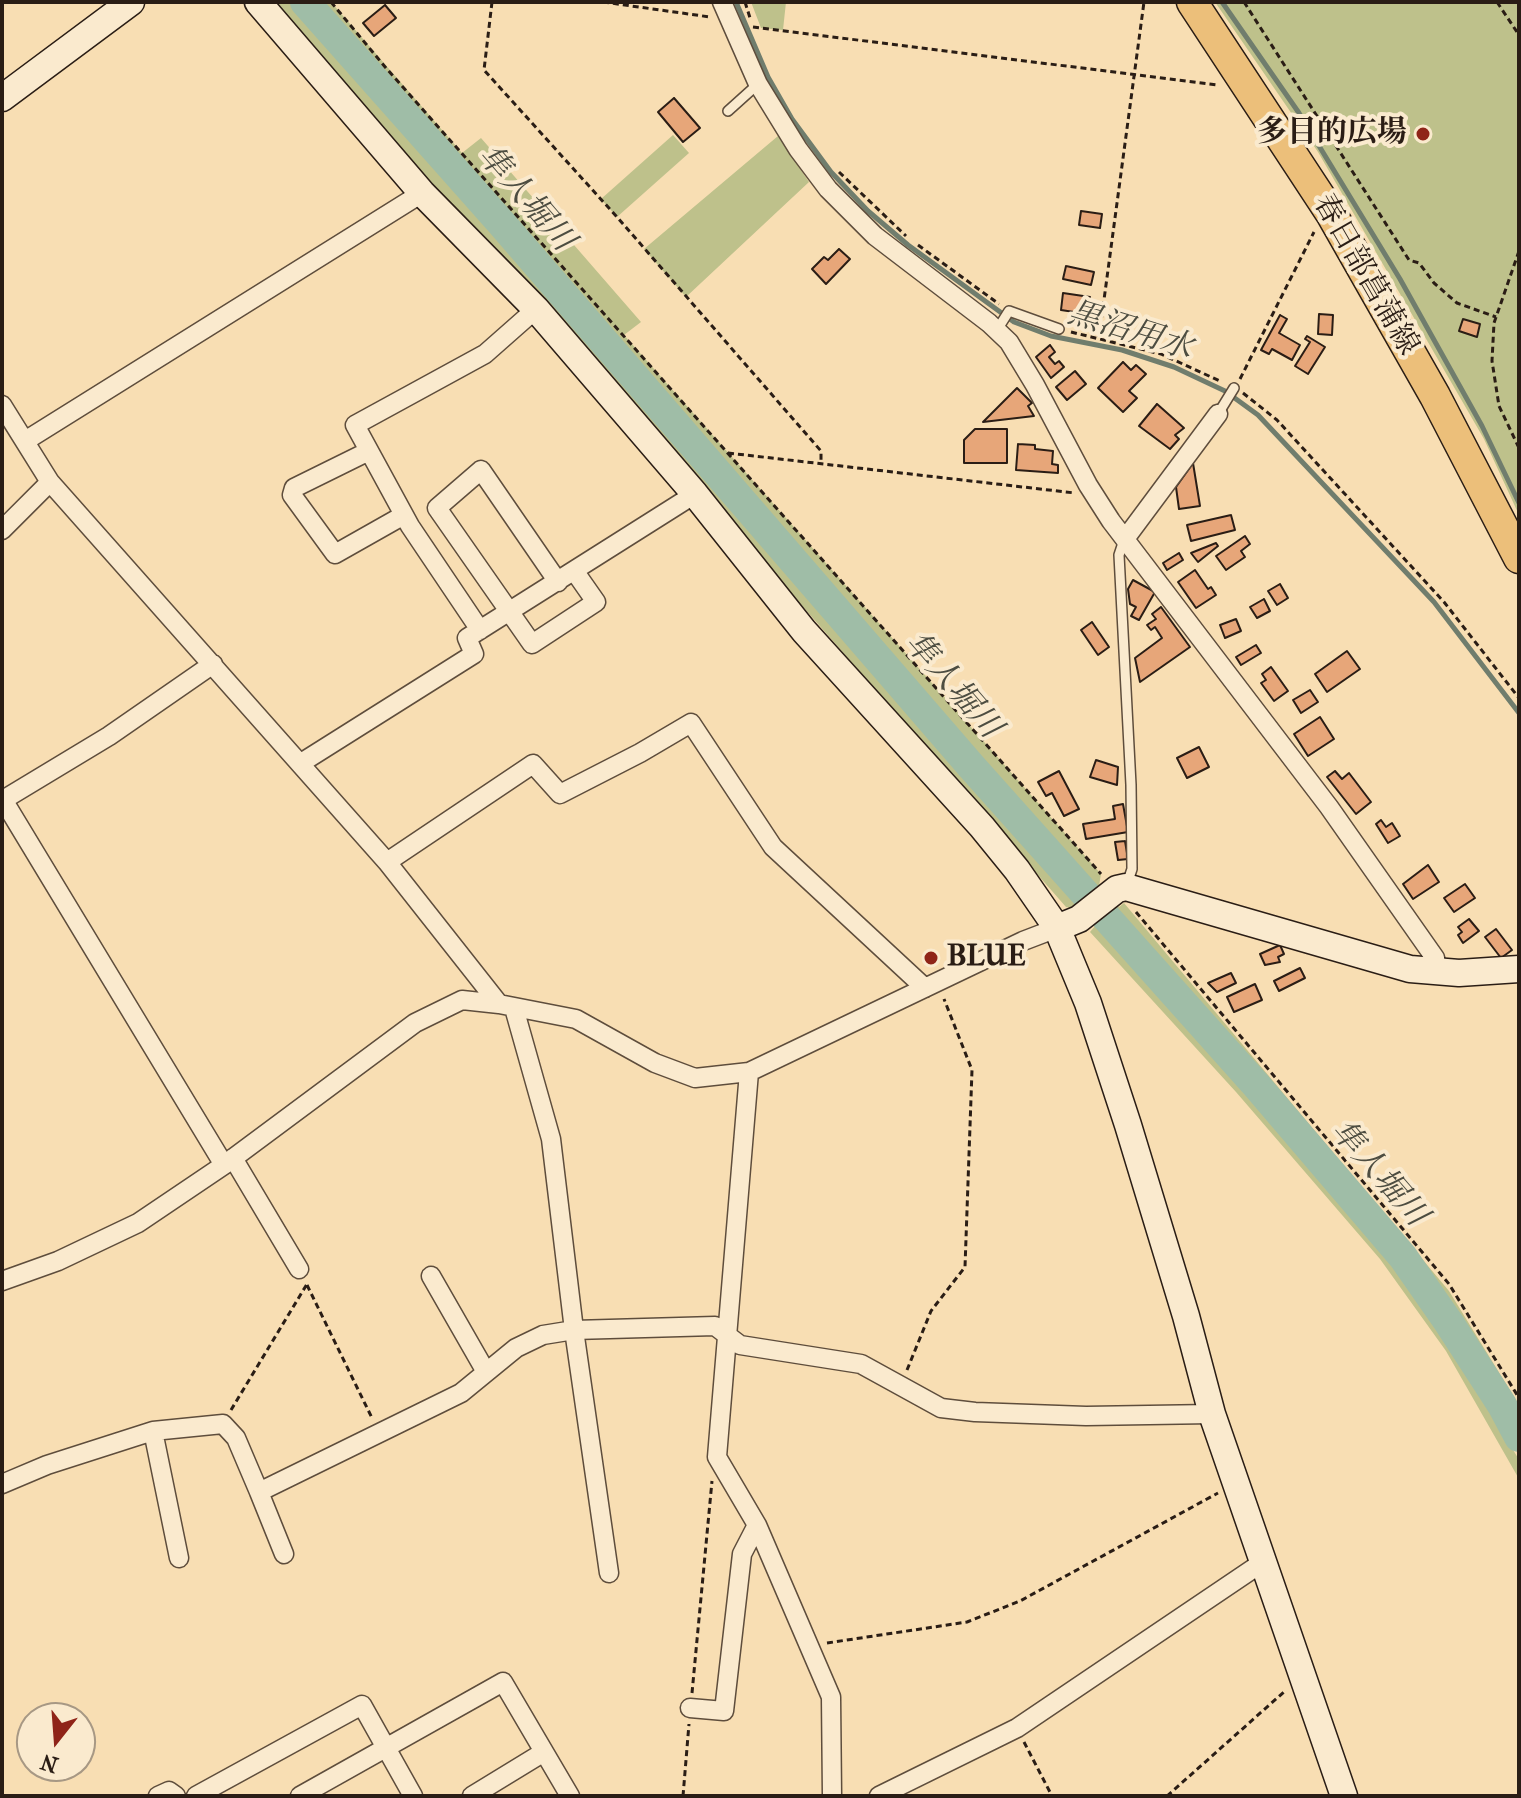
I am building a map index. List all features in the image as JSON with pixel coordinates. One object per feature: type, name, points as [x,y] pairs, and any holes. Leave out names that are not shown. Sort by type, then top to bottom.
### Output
[{"type":"main road","name":"春日部菖蒲線","points":[[1192,2],[1332,215],[1435,396],[1519,558]]},
{"type":"street","points":[[2,98],[131,2]]},
{"type":"street","points":[[258,2],[422,193],[536,309],[695,494],[804,631],[1068,924],[1088,1003],[1186,1316],[1212,1414],[1344,1796]]},
{"type":"street","points":[[724,9],[758,84],[798,149],[828,189],[875,236],[1004,319],[1009,342],[1088,485],[1125,539],[1329,807],[1435,958],[1437,972]]},
{"type":"street","points":[[25,441],[422,193]]},
{"type":"street","points":[[480,630],[404,515],[355,425],[485,354],[536,309]]},
{"type":"street","points":[[1125,539],[1228,399]]},
{"type":"street","points":[[2,405],[50,482],[301,763],[507,1006],[551,1139],[574,1330],[609,1573]]},
{"type":"street","points":[[369,451],[294,488],[292,495],[335,554],[404,515]]},
{"type":"street","points":[[558,582],[481,470],[437,508],[512,611],[532,644],[596,602],[575,572]]},
{"type":"street","points":[[2,530],[50,482]]},
{"type":"street","points":[[301,763],[474,654],[467,638],[695,494]]},
{"type":"street","points":[[213,664],[109,736],[3,799],[228,1162],[303,1276]]},
{"type":"street","points":[[387,862],[533,764],[560,794],[691,723],[773,847],[931,985]]},
{"type":"street","points":[[2,1281],[58,1261],[138,1223],[228,1162],[415,1023],[462,1000],[576,1019],[655,1063],[695,1078],[749,1072],[1023,941],[1068,924],[1118,890],[1378,962],[1437,972],[1519,969]]},
{"type":"street","points":[[749,1072],[717,1457],[757,1525],[831,1697],[832,1796]]},
{"type":"street","points":[[431,1276],[486,1372]]},
{"type":"street","points":[[259,1492],[461,1393],[516,1348],[543,1335],[574,1330],[715,1326],[740,1345],[861,1364],[941,1408],[1086,1416],[1212,1414]]},
{"type":"street","points":[[2,1484],[47,1465],[153,1431],[223,1424],[236,1438],[284,1554]]},
{"type":"street","points":[[153,1431],[179,1558]]},
{"type":"street","points":[[690,1708],[724,1711],[742,1554],[757,1525]]},
{"type":"street","points":[[879,1796],[1017,1728],[1263,1562]]},
{"type":"street","points":[[300,1796],[503,1682],[570,1796]]},
{"type":"street","points":[[196,1796],[362,1705],[413,1796]]},
{"type":"street","points":[[472,1796],[544,1752]]},
{"type":"street","points":[[158,1796],[169,1791],[176,1796]]},
{"type":"lane","points":[[728,111],[758,84]]},
{"type":"lane","points":[[1004,319],[1059,329]]},
{"type":"lane","points":[[1118,890],[1132,869],[1119,555],[1125,539]]},
{"type":"path","points":[[331,2],[386,68],[1118,890],[1449,1284],[1519,1398]]},
{"type":"path","points":[[492,2],[484,70],[821,451],[821,463]]},
{"type":"path","points":[[603,2],[715,17],[724,9]]},
{"type":"path","points":[[745,2],[757,38]]},
{"type":"path","points":[[1099,337],[1144,2]]},
{"type":"path","points":[[1244,2],[1409,260],[1419,263],[1434,283],[1457,303],[1496,317]]},
{"type":"path","points":[[1497,2],[1519,35]]},
{"type":"path","points":[[752,26],[1236,88],[1249,85]]},
{"type":"path","points":[[838,171],[907,237],[1004,319]]},
{"type":"path","points":[[1228,399],[1316,229]]},
{"type":"path","points":[[1519,251],[1496,317],[1492,361],[1499,406],[1519,448]]},
{"type":"path","points":[[1059,329],[1161,354],[1206,373],[1228,399],[1264,409],[1444,602],[1519,698]]},
{"type":"path","points":[[728,453],[1077,493],[1088,485]]},
{"type":"path","points":[[901,1384],[931,1311],[965,1267],[972,1070],[931,985]]},
{"type":"path","points":[[223,1424],[303,1276]]},
{"type":"path","points":[[303,1276],[379,1433]]},
{"type":"path","points":[[683,1796],[717,1457]]},
{"type":"path","points":[[811,1646],[967,1622],[1020,1601],[1236,1483]]},
{"type":"path","points":[[1167,1796],[1302,1675]]},
{"type":"path","points":[[1017,1728],[1052,1796]]},
{"type":"green space","points":[[273,2],[290,2],[682,444],[727,501],[1335,1190],[1426,1306],[1518,1458],[1519,1479],[1446,1351],[1380,1259],[1236,1092],[1090,932],[1095,926],[1075,906],[1066,907]]},
{"type":"green space","points":[[316,2],[331,2],[462,153],[481,138],[641,322],[624,335],[1101,874],[1099,886],[1119,907],[1124,903],[1449,1291],[1519,1405],[1519,1420],[1435,1284],[1282,1103]]},
{"type":"green space","points":[[751,2],[786,2],[783,30],[761,28]]},
{"type":"green space","points":[[1215,2],[1519,2],[1519,515],[1484,439],[1318,152]]},
{"type":"green space","points":[[673,135],[689,153],[617,217],[601,199]]},
{"type":"green space","points":[[778,136],[809,182],[686,297],[644,249]]},
{"type":"building","points":[[385,5],[396,18],[374,36],[363,23]]},
{"type":"building","points":[[674,98],[700,128],[683,142],[658,112]]},
{"type":"building","points":[[1081,211],[1102,214],[1100,228],[1079,225]]},
{"type":"building","points":[[839,249],[850,259],[826,284],[812,269],[824,257],[828,260]]},
{"type":"building","points":[[1066,266],[1094,272],[1091,285],[1063,279]]},
{"type":"building","points":[[1063,293],[1090,297],[1087,314],[1061,310]]},
{"type":"building","points":[[1319,314],[1333,315],[1332,335],[1318,334]]},
{"type":"building","points":[[1280,315],[1287,319],[1279,333],[1300,345],[1292,360],[1272,349],[1269,354],[1261,350]]},
{"type":"building","points":[[1463,319],[1480,324],[1477,337],[1459,331]]},
{"type":"building","points":[[1307,336],[1325,347],[1308,374],[1295,366],[1310,342],[1305,339]]},
{"type":"building","points":[[1050,345],[1055,352],[1049,357],[1055,364],[1059,361],[1064,367],[1051,378],[1036,357]]},
{"type":"building","points":[[1123,362],[1131,370],[1136,365],[1146,374],[1129,391],[1137,398],[1123,412],[1098,388]]},
{"type":"building","points":[[1075,371],[1086,384],[1067,400],[1056,387]]},
{"type":"building","points":[[1017,388],[1032,403],[1028,406],[1034,416],[983,422]]},
{"type":"building","points":[[1157,404],[1184,428],[1175,435],[1179,439],[1170,449],[1139,426]]},
{"type":"building","points":[[975,429],[1007,429],[1007,463],[964,463],[964,440]]},
{"type":"building","points":[[1018,444],[1053,451],[1052,464],[1058,465],[1058,473],[1016,470]]},
{"type":"building","points":[[1193,463],[1200,506],[1179,509],[1176,487]]},
{"type":"building","points":[[1231,515],[1235,530],[1191,541],[1187,525]]},
{"type":"building","points":[[1245,536],[1250,544],[1241,551],[1245,557],[1226,570],[1216,556]]},
{"type":"building","points":[[1216,543],[1218,546],[1198,562],[1191,553]]},
{"type":"building","points":[[1179,553],[1183,560],[1167,570],[1163,563]]},
{"type":"building","points":[[1195,570],[1216,595],[1196,608],[1178,582]]},
{"type":"building","points":[[1133,580],[1155,592],[1139,620],[1131,616],[1136,607],[1130,604],[1128,589]]},
{"type":"building","points":[[1280,584],[1288,598],[1277,605],[1268,591]]},
{"type":"building","points":[[1264,599],[1270,611],[1257,618],[1250,607]]},
{"type":"building","points":[[1161,607],[1190,647],[1140,682],[1135,658],[1162,638],[1155,627],[1151,630],[1147,625],[1156,619],[1152,614]]},
{"type":"building","points":[[1236,619],[1241,631],[1225,638],[1220,625]]},
{"type":"building","points":[[1092,622],[1109,647],[1098,655],[1081,630]]},
{"type":"building","points":[[1256,645],[1261,653],[1241,665],[1236,657]]},
{"type":"building","points":[[1347,651],[1360,669],[1327,692],[1315,674]]},
{"type":"building","points":[[1271,667],[1288,691],[1274,701],[1261,683],[1266,680],[1262,674]]},
{"type":"building","points":[[1310,690],[1318,702],[1301,713],[1293,700]]},
{"type":"building","points":[[1320,717],[1334,739],[1308,756],[1294,734]]},
{"type":"building","points":[[1199,747],[1209,767],[1187,778],[1177,758]]},
{"type":"building","points":[[1096,760],[1118,767],[1117,785],[1090,777]]},
{"type":"building","points":[[1059,771],[1079,809],[1064,816],[1052,793],[1046,796],[1038,782]]},
{"type":"building","points":[[1335,771],[1342,779],[1349,773],[1371,802],[1356,814],[1327,777]]},
{"type":"building","points":[[1123,804],[1128,832],[1086,839],[1083,824],[1115,819],[1113,806]]},
{"type":"building","points":[[1381,820],[1386,827],[1392,823],[1400,836],[1388,843],[1376,824]]},
{"type":"building","points":[[1125,841],[1128,859],[1118,860],[1115,842]]},
{"type":"building","points":[[1428,865],[1439,882],[1413,899],[1403,884]]},
{"type":"building","points":[[1465,884],[1475,898],[1454,912],[1444,898]]},
{"type":"building","points":[[1469,919],[1479,931],[1463,943],[1458,927]]},
{"type":"building","points":[[1496,929],[1512,950],[1501,958],[1485,937]]},
{"type":"building","points":[[1280,945],[1284,954],[1278,957],[1280,962],[1265,965],[1260,954]]},
{"type":"building","points":[[1300,968],[1305,978],[1279,991],[1274,981]]},
{"type":"building","points":[[1231,973],[1236,983],[1217,992],[1208,983]]},
{"type":"building","points":[[1255,984],[1262,1000],[1234,1012],[1227,997]]},
{"type":"waterway","name":"隼人堀川","points":[[305,2],[503,225],[971,766],[1257,1086],[1403,1257],[1502,1405],[1519,1437]]},
{"type":"waterway","name":"黒沼用水","points":[[736,2],[768,77],[792,119],[831,172],[868,211],[908,245],[1014,322],[1051,336],[1122,350],[1174,367],[1225,391],[1258,415],[1434,602],[1519,713]]},
{"type":"waterway","points":[[1222,2],[1299,113],[1400,279],[1482,426],[1519,503]]},
{"type":"place","name":"多目的広場","points":[[1423,134]]},
{"type":"place","name":"BLUE","points":[[931,958]]}]
